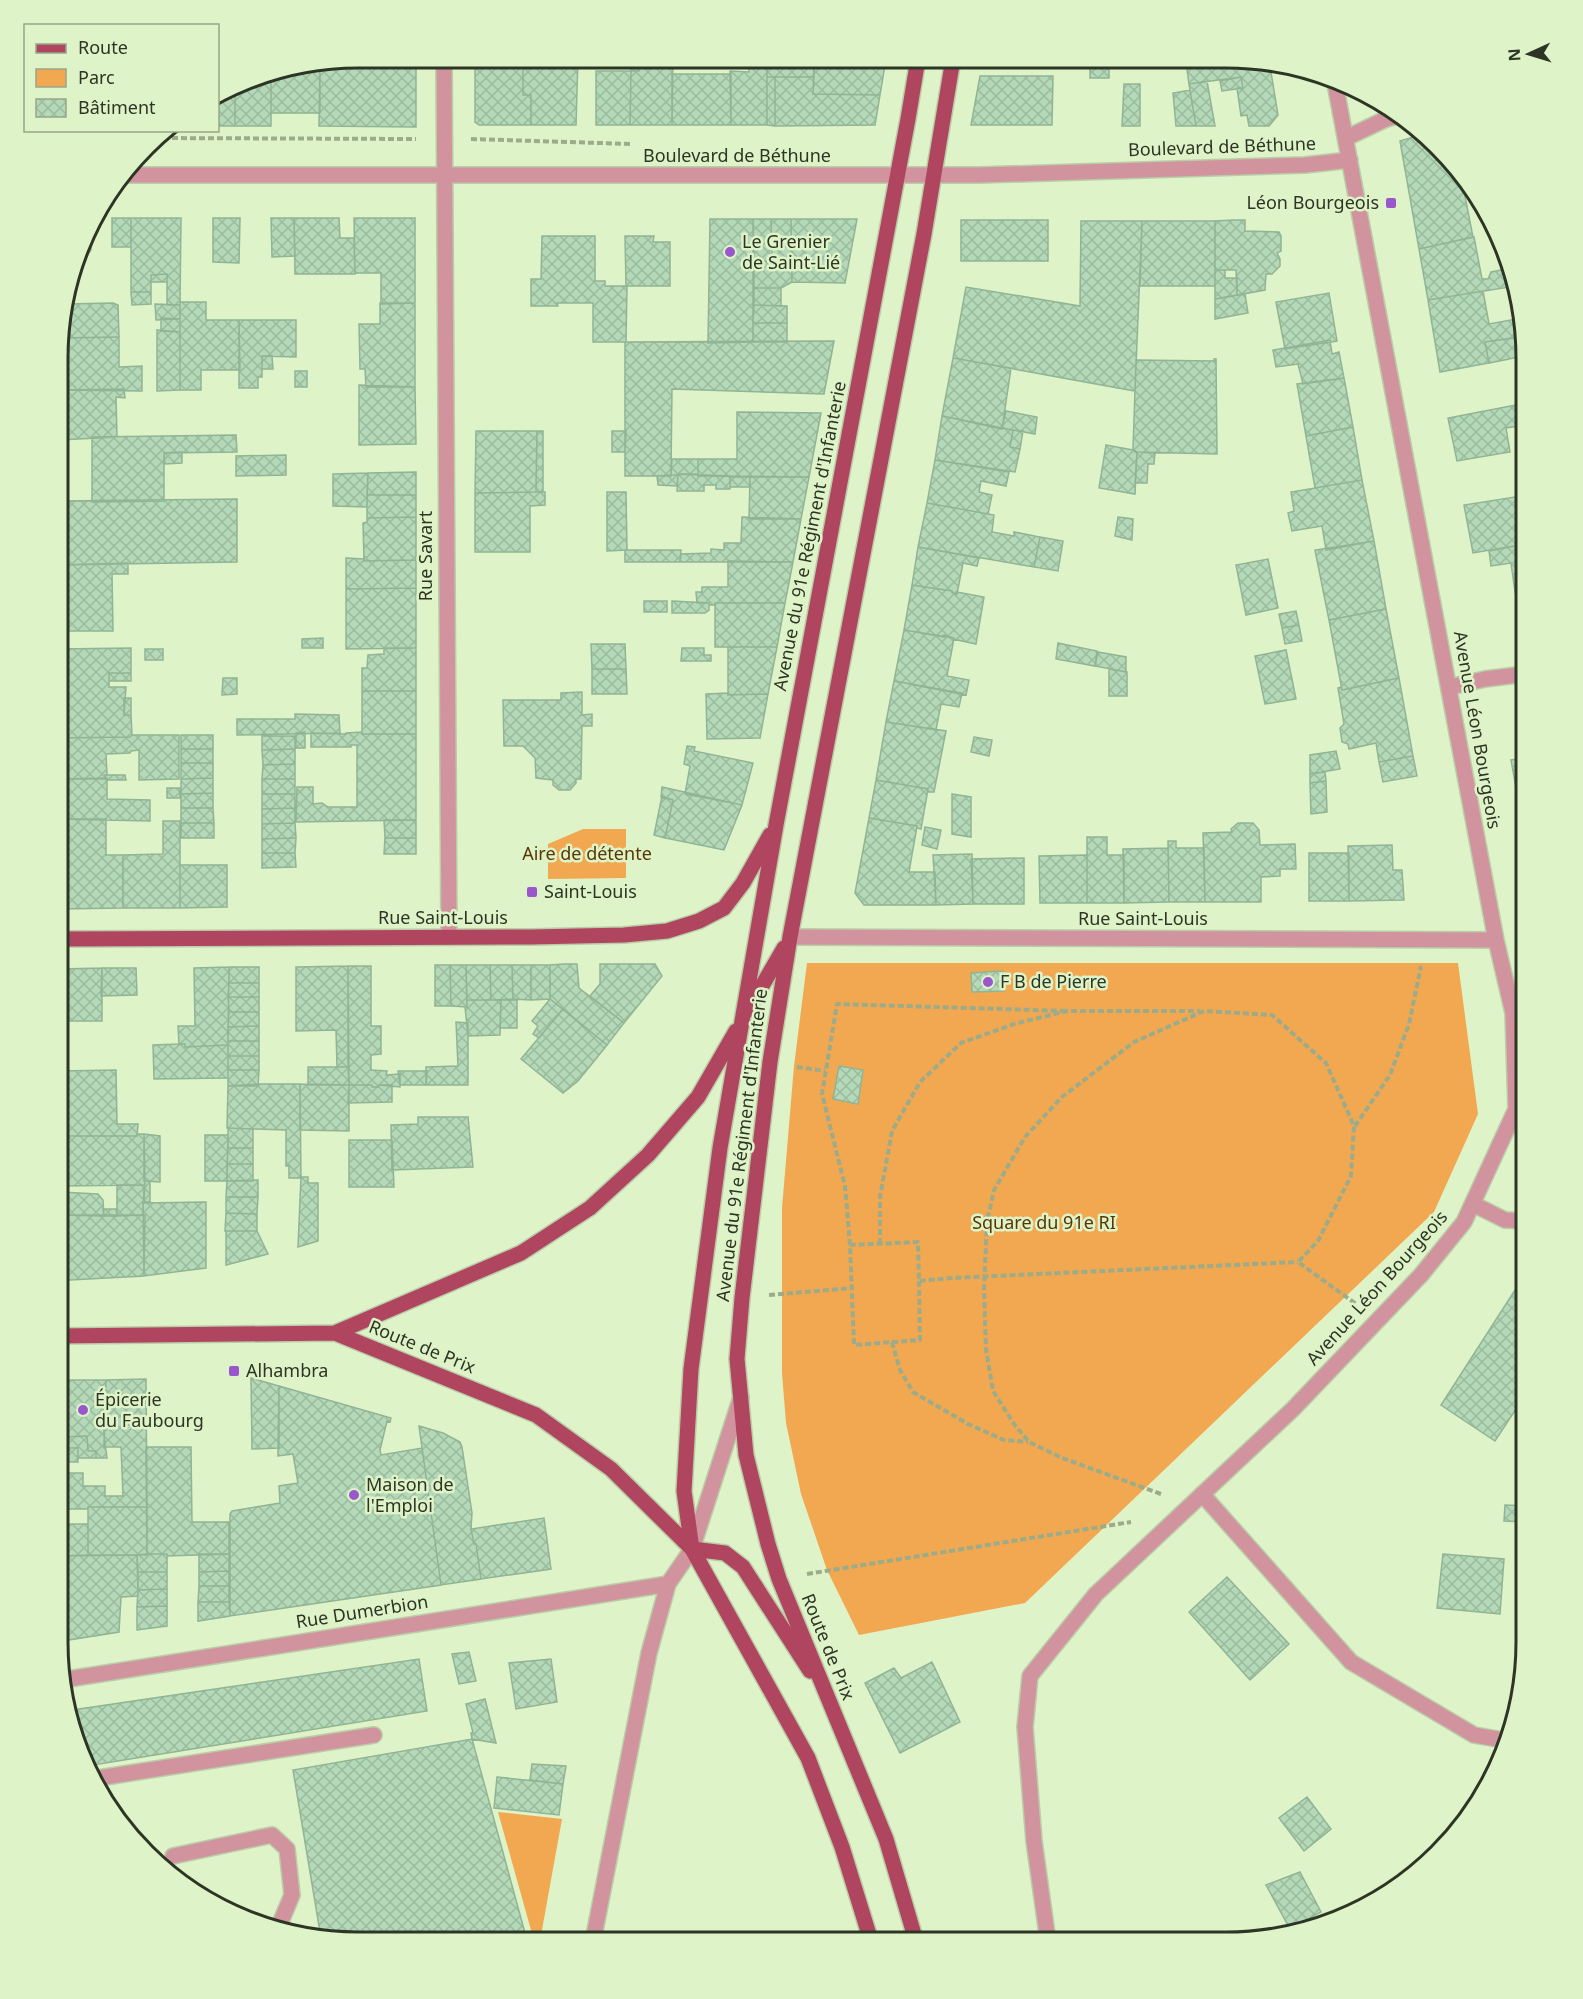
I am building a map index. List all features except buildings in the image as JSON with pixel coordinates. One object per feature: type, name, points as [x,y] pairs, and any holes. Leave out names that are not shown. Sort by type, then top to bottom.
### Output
[{"type":"main road","name":"Avenue du 91e Régiment d'Infanterie","points":[[691,1369],[720,1148],[742,1021],[776,825],[916,68]]},
{"type":"main road","name":"Avenue du 91e Régiment d'Infanterie","points":[[738,1359],[742,1298],[770,1062],[790,937],[934,175],[952,68]]},
{"type":"main road","name":"Rue Saint-Louis","points":[[68,939],[624,935],[667,931],[699,921],[724,908],[743,883],[776,825]]},
{"type":"main road","name":"Avenue du 91e Régiment d'Infanterie","points":[[68,1336],[336,1333],[521,1253],[590,1208],[648,1155],[698,1097],[790,937]]},
{"type":"main road","name":"Route de Prix","points":[[336,1333],[536,1415],[611,1470],[692,1549],[808,1758],[842,1847],[868,1932]]},
{"type":"main road","name":"Route de Prix","points":[[738,1359],[746,1455],[768,1545],[779,1579],[886,1839],[913,1932]]},
{"type":"main road","name":"Route de Prix","points":[[691,1369],[684,1491],[692,1549]]},
{"type":"main road","points":[[692,1549],[725,1553],[743,1567],[830,1701]]},
{"type":"street","name":"Rue Savart","points":[[444,68],[448,937]]},
{"type":"street","name":"Avenue Léon Bourgeois","points":[[1047,1932],[1034,1841],[1025,1727],[1030,1676],[1096,1594],[1293,1409],[1420,1275],[1464,1222],[1516,1109],[1513,1013],[1496,940],[1336,90]]},
{"type":"street","points":[[1346,138],[1390,118]]},
{"type":"street","name":"Boulevard de Béthune","points":[[132,175],[934,175],[1305,165],[1350,160]]},
{"type":"street","points":[[1450,687],[1516,675]]},
{"type":"street","name":"Rue Saint-Louis","points":[[790,937],[1496,940]]},
{"type":"street","points":[[1473,1204],[1505,1220],[1516,1221]]},
{"type":"street","points":[[595,1932],[649,1653],[668,1584],[692,1549],[741,1397]]},
{"type":"street","points":[[1196,1500],[1351,1662],[1474,1735],[1498,1739]]},
{"type":"street","name":"Rue Dumerbion","points":[[70,1679],[668,1584]]},
{"type":"street","points":[[101,1778],[374,1735]]},
{"type":"street","points":[[173,1856],[272,1835],[287,1849],[292,1895],[279,1921]]},
{"type":"path","points":[[167,138],[444,139],[643,144]]},
{"type":"path","points":[[1354,1126],[1390,1075],[1409,1024],[1426,939]]},
{"type":"path","points":[[850,1245],[918,1242],[920,1340],[854,1345],[845,1186],[822,1094],[837,1004],[1067,1011],[1204,1011],[1272,1015],[1326,1063],[1354,1126],[1351,1176],[1318,1241],[1298,1262]]},
{"type":"path","points":[[880,1244],[880,1197],[892,1131],[920,1082],[961,1043],[1014,1024],[1067,1011]]},
{"type":"path","points":[[1029,1442],[1014,1424],[993,1391],[986,1349],[987,1222],[994,1190],[1025,1137],[1062,1096],[1134,1042],[1204,1011]]},
{"type":"path","points":[[919,1281],[1298,1262],[1378,1320]]},
{"type":"path","points":[[742,1298],[852,1288]]},
{"type":"path","points":[[892,1342],[900,1370],[913,1392],[968,1424],[1004,1440],[1029,1442],[1062,1458],[1196,1500]]},
{"type":"path","points":[[779,1579],[1136,1521]]},
{"type":"green space","name":"Aire de détente","points":[[583,829],[626,829],[626,878],[548,879],[548,844]]},
{"type":"green space","name":"Square du 91e RI","points":[[807,963],[1458,963],[1478,1114],[1434,1212],[1025,1603],[859,1635],[827,1570],[801,1494],[786,1423],[782,1373],[782,1208],[794,1066]]},
{"type":"green space","points":[[498,1812],[562,1819],[542,1932],[531,1932]]},
{"type":"place","name":"Léon Bourgeois","points":[[1391,203]]},
{"type":"place","name":"Le Grenier de Saint-Lié","points":[[730,252]]},
{"type":"place","name":"Saint-Louis","points":[[532,892]]},
{"type":"place","name":"F B de Pierre","points":[[988,982]]},
{"type":"place","name":"Alhambra","points":[[234,1371]]},
{"type":"place","name":"Épicerie du Faubourg","points":[[83,1410]]},
{"type":"place","name":"Maison de l'Emploi","points":[[354,1495]]}]
